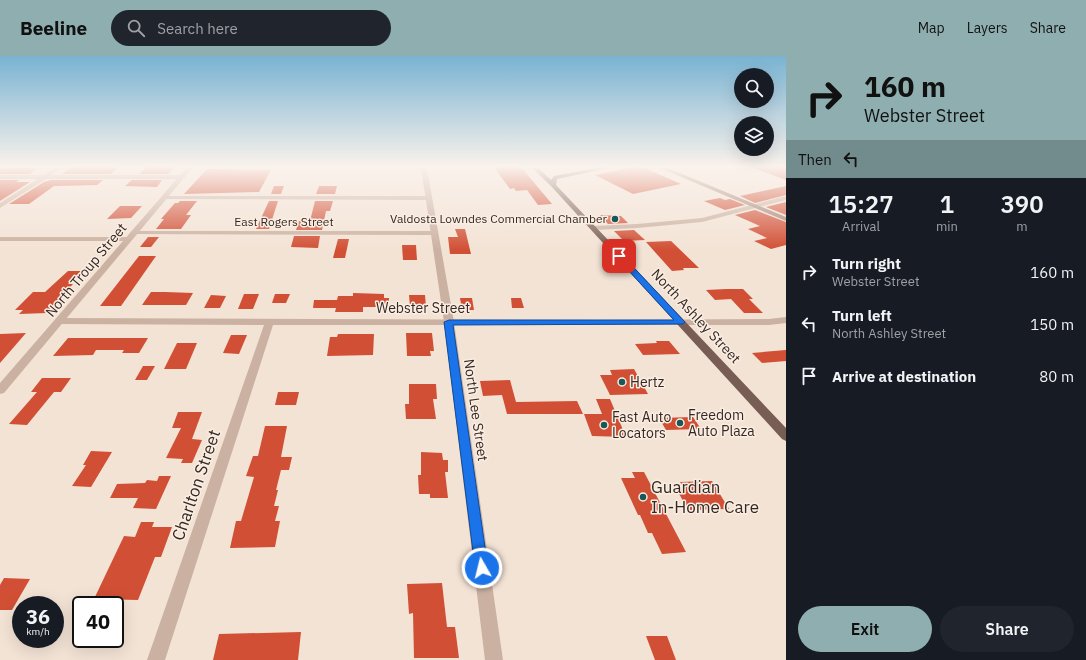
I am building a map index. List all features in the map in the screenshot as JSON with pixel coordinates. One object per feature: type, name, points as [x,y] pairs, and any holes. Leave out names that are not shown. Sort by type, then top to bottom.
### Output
[{"type":"main road","name":"North Ashley Street","points":[[562,194],[786,436]]},
{"type":"main road","points":[[726,194],[786,219]]},
{"type":"street","points":[[0,206],[18,194]]},
{"type":"street","name":"North Troup Street","points":[[0,390],[167,194]]},
{"type":"street","name":"North Lee Street","points":[[428,194],[449,322],[494,660]]},
{"type":"street","points":[[165,197],[428,198]]},
{"type":"street","points":[[593,228],[697,220],[786,198]]},
{"type":"street","name":"East Rogers Street","points":[[0,239],[434,233]]},
{"type":"street","name":"Webster Street","points":[[59,321],[769,322],[786,320]]},
{"type":"street","name":"Charlton Street","points":[[156,660],[269,322]]},
{"type":"building","points":[[0,194],[11,194],[0,201]]},
{"type":"building","points":[[25,194],[43,194],[29,204],[9,204]]},
{"type":"building","points":[[530,194],[544,194],[552,204],[538,205]]},
{"type":"building","points":[[748,194],[786,194],[755,203],[740,196]]},
{"type":"building","points":[[720,198],[725,200],[730,199],[745,205],[725,210],[704,201]]},
{"type":"building","points":[[180,201],[197,201],[186,215],[191,215],[181,229],[156,229],[164,219],[161,219],[175,203]]},
{"type":"building","points":[[269,201],[278,201],[269,229],[256,229]]},
{"type":"building","points":[[315,201],[333,201],[330,211],[326,211],[322,230],[296,230],[299,221],[310,221]]},
{"type":"building","points":[[786,202],[786,215],[766,207]]},
{"type":"building","points":[[120,206],[142,206],[131,218],[107,219]]},
{"type":"building","points":[[755,210],[786,222],[786,245],[771,249],[754,241],[767,238],[748,229],[760,226],[735,215]]},
{"type":"building","name":"Valdosta Lowndes Commercial Chamber","points":[[600,215],[621,216],[628,223],[608,224]]},
{"type":"building","points":[[455,229],[465,229],[471,254],[450,254],[448,237],[458,237]]},
{"type":"building","points":[[634,230],[645,240],[624,241],[614,231]]},
{"type":"building","points":[[294,236],[320,236],[318,248],[291,247]]},
{"type":"building","points":[[148,237],[159,237],[151,247],[140,247]]},
{"type":"building","points":[[338,239],[349,239],[345,258],[333,258]]},
{"type":"building","points":[[671,241],[699,268],[683,268],[684,270],[672,271],[646,242]]},
{"type":"building","points":[[402,245],[416,245],[417,260],[403,260]]},
{"type":"building","points":[[139,256],[156,256],[121,306],[100,306]]},
{"type":"building","points":[[68,271],[81,271],[68,284],[73,284],[47,313],[19,314],[23,310],[15,310],[33,292],[45,292]]},
{"type":"building","points":[[743,289],[753,299],[749,299],[763,313],[744,313],[731,299],[715,300],[706,290]]},
{"type":"building","points":[[151,292],[193,293],[186,305],[142,305]]},
{"type":"building","points":[[353,293],[384,294],[384,298],[389,298],[389,307],[363,307],[363,312],[335,312],[336,308],[313,308],[314,300],[337,300],[338,296],[353,296]]},
{"type":"building","points":[[244,294],[259,294],[253,309],[238,309]]},
{"type":"building","points":[[275,294],[290,294],[286,303],[272,303]]},
{"type":"building","points":[[211,295],[226,296],[220,308],[204,308]]},
{"type":"building","points":[[409,295],[425,295],[426,307],[410,306]]},
{"type":"building","points":[[460,298],[472,298],[474,310],[462,310]]},
{"type":"building","points":[[511,298],[521,298],[524,308],[512,308]]},
{"type":"building","points":[[26,333],[0,363],[0,334]]},
{"type":"building","points":[[406,333],[432,333],[434,351],[430,351],[431,356],[407,356]]},
{"type":"building","points":[[338,334],[374,334],[373,355],[327,356],[330,337],[337,337]]},
{"type":"building","points":[[231,335],[247,335],[239,354],[223,353]]},
{"type":"building","points":[[68,338],[148,338],[139,353],[122,353],[124,350],[96,350],[93,355],[53,356]]},
{"type":"building","points":[[656,341],[669,341],[680,354],[643,355],[635,344],[657,343]]},
{"type":"building","points":[[177,343],[197,343],[186,369],[164,369]]},
{"type":"building","points":[[786,350],[786,361],[762,363],[752,353]]},
{"type":"building","points":[[143,366],[155,366],[147,380],[135,380]]},
{"type":"building","name":"Hertz","points":[[634,369],[648,394],[610,395],[600,375],[612,375],[610,370]]},
{"type":"building","points":[[42,378],[71,378],[61,392],[54,392],[27,425],[9,424],[37,392],[31,392]]},
{"type":"building","points":[[510,380],[516,402],[577,401],[583,414],[507,414],[502,395],[483,396],[480,381]]},
{"type":"building","points":[[409,384],[436,384],[437,399],[433,399],[436,419],[406,419],[405,404],[409,404]]},
{"type":"building","points":[[278,392],[299,392],[296,405],[275,405]]},
{"type":"building","name":"Fast Auto Locators","points":[[596,399],[610,399],[626,437],[592,436],[584,414],[602,414]]},
{"type":"building","points":[[178,412],[202,412],[192,439],[202,440],[192,463],[181,463],[183,459],[166,458],[181,428],[172,428]]},
{"type":"building","name":"Freedom Auto Plaza","points":[[693,417],[701,429],[666,430],[659,418]]},
{"type":"building","points":[[265,426],[287,426],[281,457],[292,457],[289,470],[281,470],[276,490],[278,490],[274,506],[279,506],[275,521],[280,521],[275,547],[230,548],[236,521],[241,521],[254,477],[246,476],[253,456],[258,456]]},
{"type":"building","points":[[91,451],[112,452],[91,487],[72,486],[86,465],[83,465]]},
{"type":"building","points":[[421,452],[442,453],[443,460],[448,460],[448,472],[445,472],[448,498],[430,498],[430,494],[419,494],[418,475],[421,475]]},
{"type":"building","name":"Guardian In-Home Care","points":[[632,472],[644,472],[686,552],[662,554],[652,533],[648,533],[640,515],[638,515],[621,478],[635,478]]},
{"type":"building","points":[[159,476],[171,476],[156,509],[133,508],[138,498],[110,498],[117,484],[145,483],[147,480],[157,481]]},
{"type":"building","points":[[712,481],[729,509],[688,510],[677,490],[685,489],[680,482]]},
{"type":"building","points":[[141,522],[154,522],[152,527],[172,527],[161,557],[155,557],[138,600],[124,600],[124,596],[95,596],[124,536],[135,537]]},
{"type":"building","points":[[4,578],[30,579],[20,596],[12,596],[12,610],[0,610],[0,585]]},
{"type":"building","points":[[442,583],[447,627],[455,627],[459,658],[414,658],[413,613],[409,614],[407,584]]},
{"type":"building","points":[[301,632],[298,660],[213,660],[219,634]]},
{"type":"building","points":[[646,636],[667,636],[676,660],[655,660]]},
{"type":"place","name":"Valdosta Lowndes Commercial Chamber","points":[[615,219]]},
{"type":"place","name":"Hertz","points":[[622,382]]},
{"type":"place","name":"Freedom Auto Plaza","points":[[680,423]]},
{"type":"place","name":"Fast Auto Locators","points":[[604,425]]},
{"type":"place","name":"Guardian In-Home Care","points":[[643,497]]},
{"type":"route","points":[[482,568],[449,322],[680,322],[619,256]]}]
